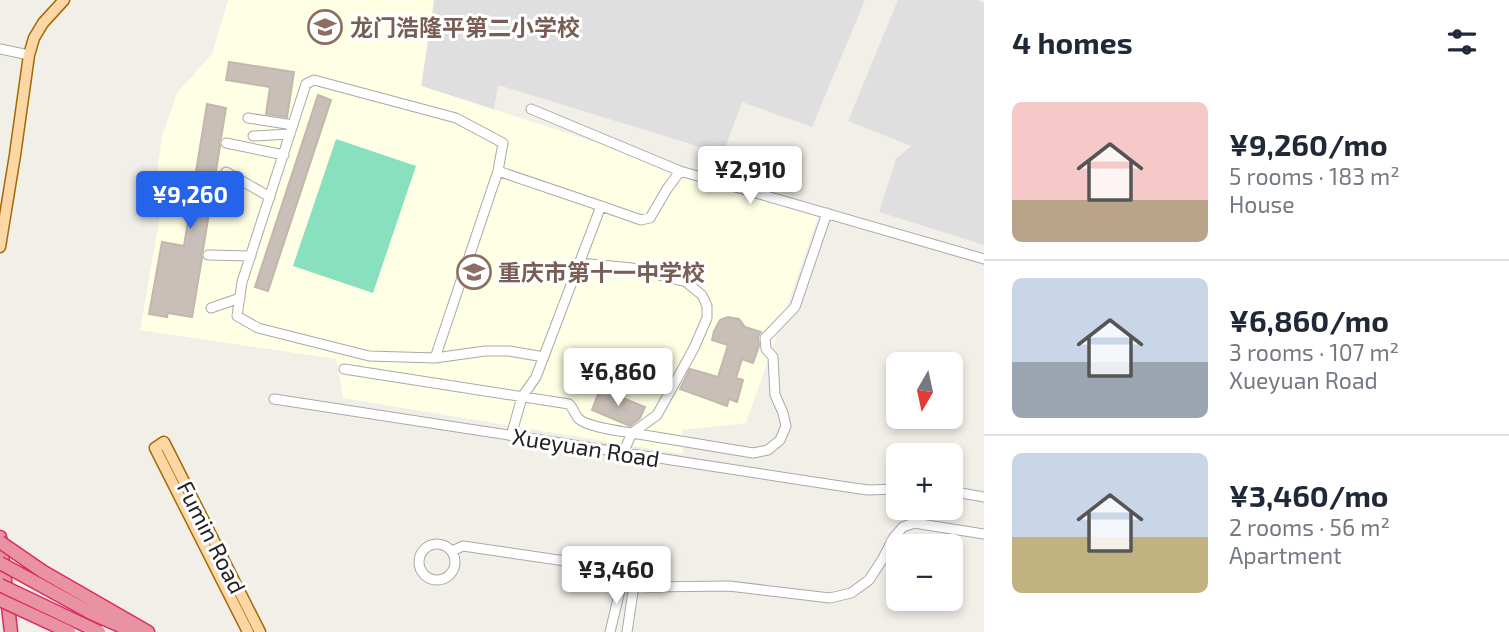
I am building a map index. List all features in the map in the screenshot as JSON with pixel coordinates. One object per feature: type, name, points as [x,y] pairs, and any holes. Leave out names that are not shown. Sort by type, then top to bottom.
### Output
[{"type":"highway","points":[[0,537],[11,632]]},
{"type":"highway","points":[[0,542],[38,576],[91,612],[135,632]]},
{"type":"highway","points":[[0,563],[38,576],[148,632]]},
{"type":"highway","points":[[0,585],[99,632]]},
{"type":"highway","points":[[3,632],[0,602],[69,632]]},
{"type":"main road","points":[[0,247],[29,55],[34,38],[43,23],[64,0]]},
{"type":"main road","name":"Fumin Road","points":[[248,632],[159,445],[260,632]]},
{"type":"street","points":[[0,49],[29,55]]},
{"type":"street","points":[[435,358],[498,171],[503,144],[456,118],[314,80],[306,84],[242,282],[237,316],[258,328],[369,356],[435,358],[485,351],[509,351],[544,357]]},
{"type":"street","points":[[531,109],[680,171],[984,259]]},
{"type":"street","points":[[248,118],[292,130]]},
{"type":"street","points":[[253,136],[292,130]]},
{"type":"street","points":[[226,144],[284,155]]},
{"type":"street","points":[[498,171],[641,220],[650,218],[680,171]]},
{"type":"street","points":[[226,172],[270,197]]},
{"type":"street","points":[[511,436],[522,397],[536,377],[601,206]]},
{"type":"street","points":[[344,369],[569,404],[579,418],[588,424],[632,433],[754,453],[768,450],[780,440],[786,426],[775,395],[773,357],[766,349],[765,338],[795,307],[827,213]]},
{"type":"street","points":[[208,256],[251,256]]},
{"type":"street","points":[[580,262],[632,268],[686,282],[702,295],[707,306],[707,318],[694,348],[657,415],[632,433],[623,453]]},
{"type":"street","points":[[211,308],[240,298]]},
{"type":"street","name":"Xueyuan Road","points":[[274,399],[847,487],[886,489]]},
{"type":"street","points":[[963,493],[984,497]]},
{"type":"street","points":[[452,551],[463,546],[572,562],[634,585],[729,586],[830,598],[851,593],[869,580],[894,537],[903,527],[915,523],[984,534]]},
{"type":"street","points":[[440,544],[452,551],[456,565],[452,574],[444,580],[430,579],[422,573],[419,559],[427,547],[440,544]]},
{"type":"street","points":[[610,632],[622,582]]},
{"type":"street","points":[[627,632],[634,585]]},
{"type":"shaded area","name":"重庆市第十一中学校","points":[[228,0],[434,0],[421,86],[819,214],[746,423],[682,430],[683,454],[343,398],[336,359],[140,330],[162,205],[155,186],[162,136],[177,93],[212,54]]},
{"type":"shaded area","points":[[434,0],[865,0],[812,127],[742,102],[723,154],[498,85],[494,110],[421,86]]},
{"type":"shaded area","points":[[898,0],[977,0],[984,3],[984,245],[879,212],[896,159],[911,146],[848,121]]},
{"type":"green space","points":[[336,139],[416,166],[373,293],[293,266]]},
{"type":"building","points":[[229,62],[294,72],[287,117],[266,114],[270,87],[226,80]]},
{"type":"building","points":[[318,95],[331,100],[268,291],[255,287]]},
{"type":"building","points":[[207,104],[226,108],[192,317],[168,313],[167,317],[149,314],[162,242],[184,246]]},
{"type":"building","points":[[728,317],[739,319],[745,327],[761,332],[753,363],[742,359],[736,378],[743,380],[737,402],[729,399],[727,406],[680,389],[690,369],[718,377],[728,345],[712,340],[720,320]]},
{"type":"building","points":[[600,389],[645,407],[640,418],[630,426],[592,410]]},
{"type":"place","name":"龙门浩隆平第二小学校","points":[[325,27]]},
{"type":"place","name":"重庆市第十一中学校","points":[[474,272]]}]
